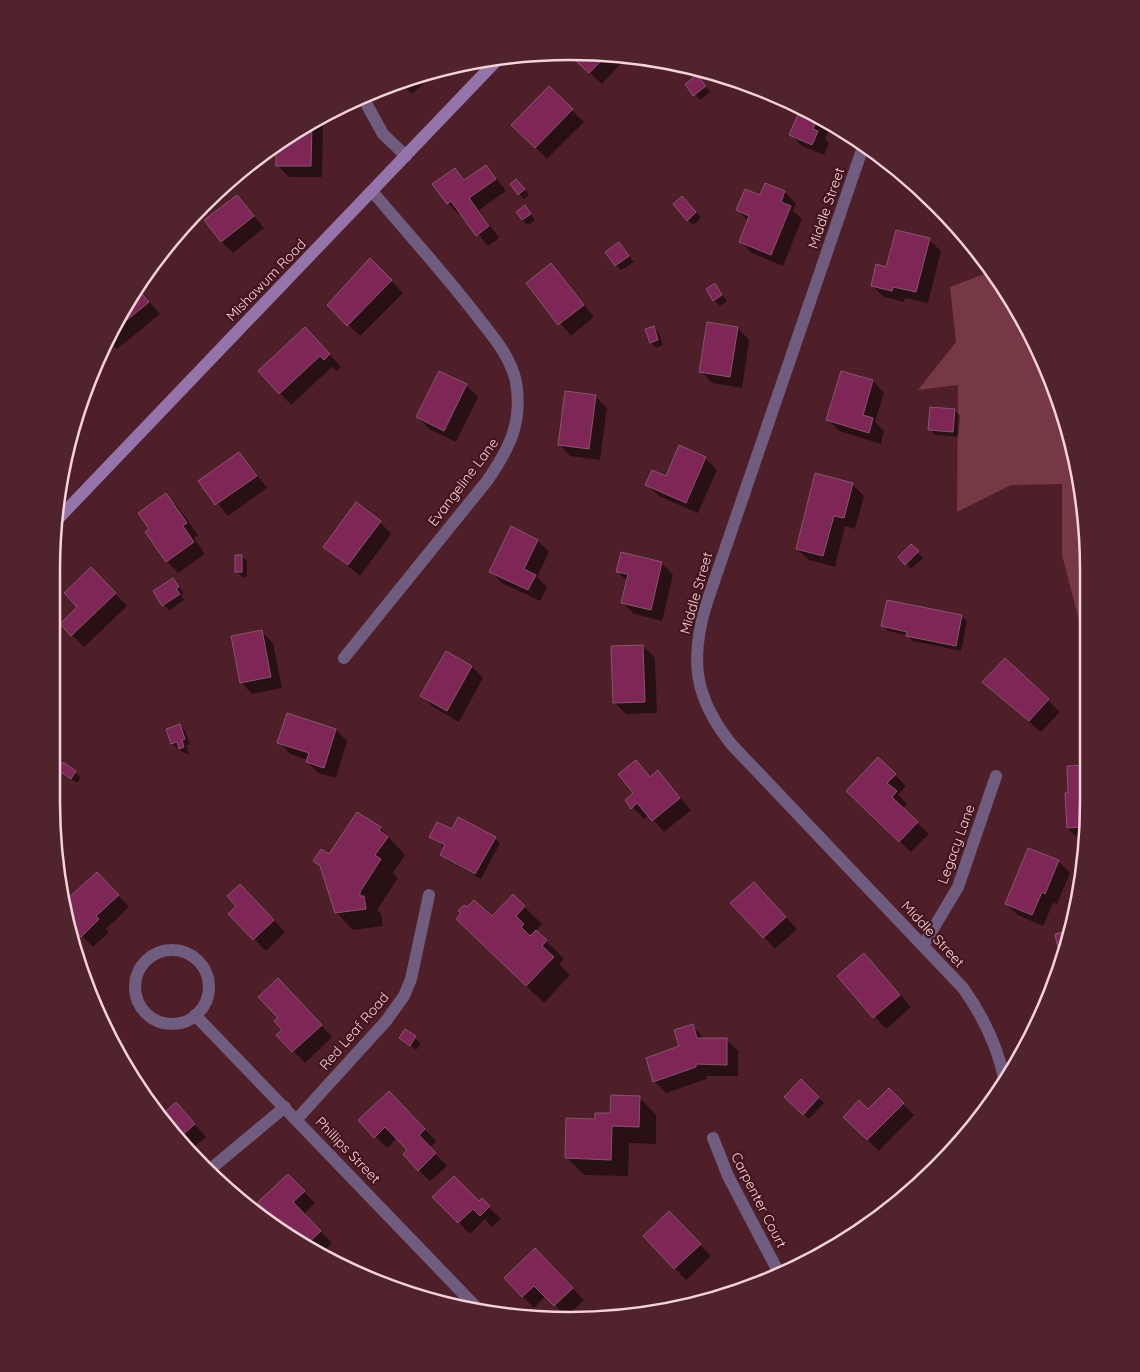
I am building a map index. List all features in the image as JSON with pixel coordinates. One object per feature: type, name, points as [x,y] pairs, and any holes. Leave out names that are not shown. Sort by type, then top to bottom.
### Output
[{"type":"main road","name":"Mishawum Road","points":[[63,514],[491,66]]},
{"type":"street","points":[[366,103],[383,134],[406,156]]},
{"type":"street","name":"Middle Street","points":[[861,152],[707,602],[697,638],[697,665],[703,700],[714,721],[732,745],[964,988],[980,1013],[995,1048],[1002,1072]]},
{"type":"street","name":"Evangeline Lane","points":[[344,658],[505,455],[514,436],[517,409],[516,384],[506,355],[464,298],[372,191]]},
{"type":"street","name":"Legacy Lane","points":[[924,944],[958,887],[996,776]]},
{"type":"street","name":"Red Leaf Road","points":[[297,1119],[364,1046],[400,1002],[411,979],[429,894]]},
{"type":"street","points":[[167,951],[180,952],[199,963],[206,976],[208,992],[202,1008],[196,1015],[173,1024],[158,1021],[143,1011],[137,1002],[136,979],[142,966],[149,958],[167,951]]},
{"type":"street","name":"Phillips Street","points":[[196,1015],[471,1302]]},
{"type":"street","points":[[213,1167],[285,1107]]},
{"type":"street","name":"Carpenter Court","points":[[713,1138],[732,1184],[776,1268]]},
{"type":"shaded area","points":[[985,274],[1012,315],[1027,344],[1053,406],[1063,438],[1076,503],[1079,537],[1080,624],[1062,555],[1062,484],[1011,485],[957,512],[958,385],[918,390],[956,342],[950,287]]},
{"type":"building","points":[[575,60],[601,61],[589,73]]},
{"type":"building","points":[[696,76],[706,86],[693,96],[685,84]]},
{"type":"building","points":[[549,86],[573,109],[535,148],[511,125]]},
{"type":"building","points":[[798,114],[815,123],[813,129],[818,131],[812,145],[789,135]]},
{"type":"building","points":[[312,130],[311,166],[276,166],[276,154]]},
{"type":"building","points":[[486,165],[496,179],[469,198],[489,226],[476,236],[451,201],[447,204],[432,184],[455,168],[464,180]]},
{"type":"building","points":[[516,179],[525,189],[518,195],[510,184]]},
{"type":"building","points":[[765,183],[785,191],[781,202],[791,206],[771,255],[739,242],[749,216],[736,210],[745,189],[760,195]]},
{"type":"building","points":[[237,195],[254,216],[221,242],[204,220]]},
{"type":"building","points":[[682,196],[696,212],[687,221],[673,204]]},
{"type":"building","points":[[525,205],[531,214],[522,220],[516,212]]},
{"type":"building","points":[[896,230],[930,238],[916,292],[893,287],[892,291],[871,286],[876,264],[886,267]]},
{"type":"building","points":[[619,242],[629,256],[615,266],[605,252]]},
{"type":"building","points":[[370,258],[392,280],[347,326],[327,305]]},
{"type":"building","points":[[551,263],[584,305],[558,325],[526,283]]},
{"type":"building","points":[[715,283],[722,295],[713,301],[706,289]]},
{"type":"building","points":[[142,294],[149,302],[124,322]]},
{"type":"building","points":[[707,322],[738,327],[730,377],[699,372]]},
{"type":"building","points":[[654,326],[658,340],[650,343],[645,329]]},
{"type":"building","points":[[305,327],[330,354],[324,360],[320,356],[279,394],[258,371]]},
{"type":"building","points":[[439,371],[467,384],[444,431],[416,417]]},
{"type":"building","points":[[841,371],[873,380],[863,415],[873,418],[869,433],[826,420]]},
{"type":"building","points":[[565,391],[596,395],[589,449],[558,445]]},
{"type":"building","points":[[930,407],[955,409],[953,432],[928,430]]},
{"type":"building","points":[[679,445],[706,457],[686,503],[645,485],[652,470],[666,476]]},
{"type":"building","points":[[239,452],[257,476],[215,505],[198,481]]},
{"type":"building","points":[[815,473],[853,483],[844,518],[834,516],[823,556],[796,549]]},
{"type":"building","points":[[166,493],[187,523],[183,526],[194,542],[166,562],[145,532],[149,529],[138,513]]},
{"type":"building","points":[[356,502],[381,521],[348,565],[323,547]]},
{"type":"building","points":[[511,526],[538,540],[524,569],[536,575],[528,590],[489,572]]},
{"type":"building","points":[[911,544],[919,551],[905,565],[898,557]]},
{"type":"building","points":[[621,552],[662,562],[651,610],[621,603],[628,574],[616,572]]},
{"type":"building","points":[[235,555],[242,555],[242,572],[235,572]]},
{"type":"building","points":[[91,567],[116,593],[71,636],[60,624],[77,607],[64,593]]},
{"type":"building","points":[[173,578],[179,587],[176,589],[180,594],[162,606],[153,591]]},
{"type":"building","points":[[887,600],[962,615],[956,646],[906,636],[907,632],[881,626]]},
{"type":"building","points":[[262,630],[271,677],[240,683],[231,636]]},
{"type":"building","points":[[643,645],[645,702],[613,703],[611,646]]},
{"type":"building","points":[[446,651],[472,666],[447,711],[420,696]]},
{"type":"building","points":[[1005,658],[1049,699],[1029,721],[982,682]]},
{"type":"building","points":[[287,713],[336,729],[324,768],[306,762],[309,753],[277,743]]},
{"type":"building","points":[[180,724],[185,739],[182,740],[184,747],[179,749],[177,742],[171,744],[166,729]]},
{"type":"building","points":[[878,757],[896,774],[887,783],[897,791],[892,797],[918,822],[899,842],[846,791]]},
{"type":"building","points":[[636,760],[650,777],[658,770],[680,798],[652,821],[637,803],[631,809],[625,800],[633,793],[618,774]]},
{"type":"building","points":[[63,762],[76,771],[71,779],[60,771]]},
{"type":"building","points":[[1080,765],[1079,827],[1067,828],[1065,793],[1068,793],[1067,766]]},
{"type":"building","points":[[357,812],[381,827],[379,830],[388,837],[375,855],[381,859],[360,892],[360,896],[364,896],[366,909],[335,913],[320,866],[313,861],[321,849],[329,854]]},
{"type":"building","points":[[458,817],[496,837],[475,874],[440,855],[445,845],[429,837],[437,822],[452,829]]},
{"type":"building","points":[[1028,848],[1059,860],[1045,894],[1042,892],[1032,915],[1005,904]]},
{"type":"building","points":[[97,872],[119,895],[96,916],[99,919],[81,937],[77,933],[69,897]]},
{"type":"building","points":[[754,882],[786,917],[763,938],[730,903]]},
{"type":"building","points":[[240,884],[274,920],[253,940],[228,914],[236,906],[227,896]]},
{"type":"building","points":[[513,894],[525,906],[516,916],[524,924],[521,927],[530,936],[536,930],[547,940],[542,946],[554,957],[526,986],[456,919],[461,913],[458,911],[464,905],[467,907],[474,900],[492,916]]},
{"type":"building","points":[[1063,932],[1058,949],[1055,934]]},
{"type":"building","points":[[864,953],[900,995],[873,1018],[837,976]]},
{"type":"building","points":[[278,978],[322,1025],[292,1052],[276,1035],[282,1030],[274,1021],[278,1018],[258,997]]},
{"type":"building","points":[[693,1024],[697,1038],[727,1038],[727,1065],[696,1064],[696,1067],[653,1082],[646,1058],[679,1046],[674,1030]]},
{"type":"building","points":[[405,1029],[416,1036],[410,1046],[399,1038]]},
{"type":"building","points":[[801,1079],[819,1097],[803,1115],[784,1097]]},
{"type":"building","points":[[889,1088],[904,1103],[867,1140],[843,1117],[859,1100],[868,1109]]},
{"type":"building","points":[[389,1091],[425,1129],[419,1135],[436,1153],[418,1171],[403,1154],[407,1150],[385,1127],[374,1138],[358,1120]]},
{"type":"building","points":[[611,1095],[640,1096],[639,1127],[612,1126],[611,1160],[565,1158],[566,1118],[595,1119],[595,1113],[610,1113]]},
{"type":"building","points":[[176,1102],[195,1124],[184,1134],[165,1112]]},
{"type":"building","points":[[288,1174],[305,1191],[293,1202],[321,1231],[310,1241],[267,1212],[258,1202]]},
{"type":"building","points":[[454,1176],[479,1201],[482,1198],[490,1206],[480,1216],[473,1209],[458,1223],[432,1197]]},
{"type":"building","points":[[669,1211],[701,1244],[674,1269],[643,1236]]},
{"type":"building","points":[[535,1248],[573,1288],[554,1306],[534,1286],[522,1297],[504,1278]]}]
